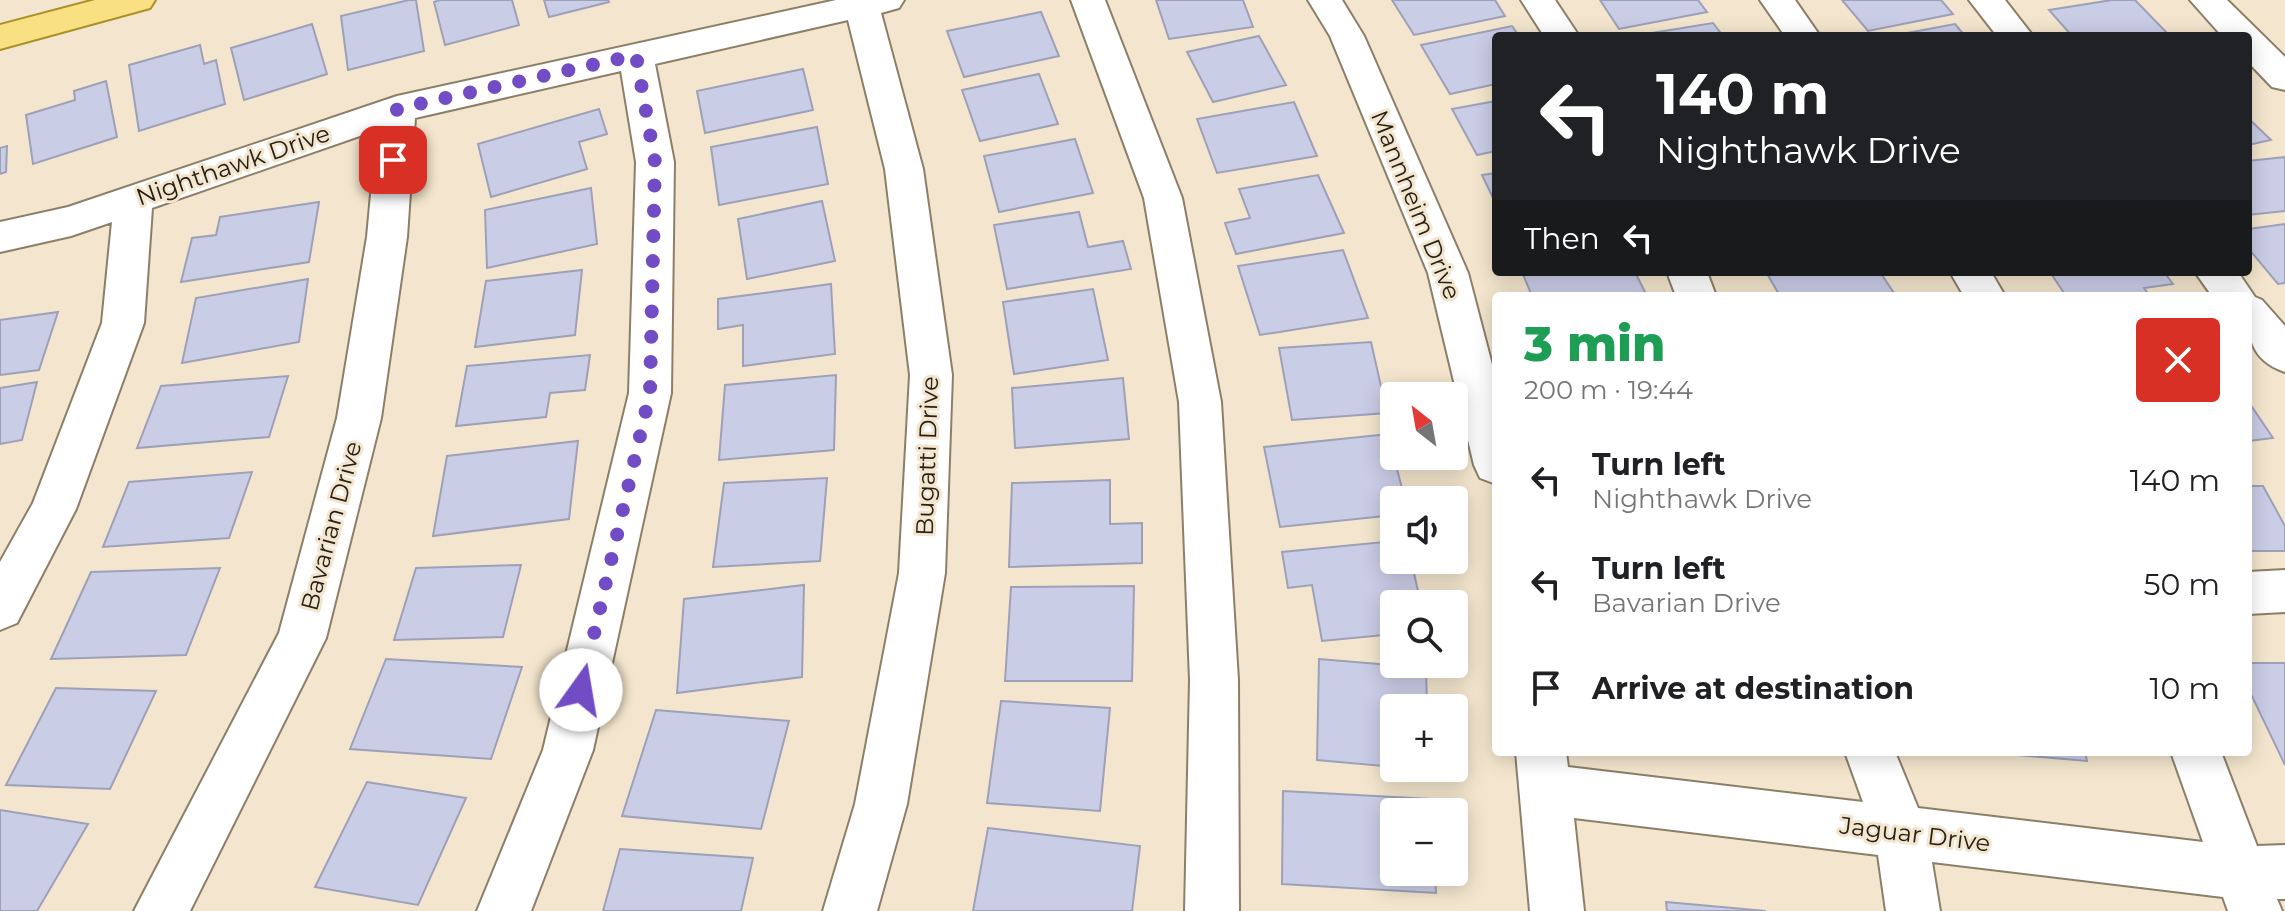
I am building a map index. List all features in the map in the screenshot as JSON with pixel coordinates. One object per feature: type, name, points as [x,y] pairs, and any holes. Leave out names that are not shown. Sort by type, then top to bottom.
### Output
[{"type":"main road","points":[[0,37],[138,0]]},
{"type":"street","points":[[1088,0],[1163,198],[1200,402],[1214,680],[1212,911]]},
{"type":"street","name":"Mannheim Drive","points":[[1325,0],[1347,36],[1448,273],[1492,449]]},
{"type":"street","points":[[1538,0],[1559,32]]},
{"type":"street","points":[[1777,0],[1800,32]]},
{"type":"street","points":[[1986,0],[2013,32]]},
{"type":"street","points":[[2207,0],[2239,32]]},
{"type":"street","name":"Nighthawk Drive","points":[[0,237],[71,221],[397,109],[870,1]]},
{"type":"street","name":"Bugatti Drive","points":[[850,911],[881,804],[922,573],[931,375],[904,169],[870,1]]},
{"type":"street","points":[[2252,45],[2285,78]]},
{"type":"street","points":[[504,911],[568,750],[650,393],[655,162],[636,55]]},
{"type":"street","name":"Bavarian Drive","points":[[161,911],[302,638],[359,418],[387,237],[397,109]]},
{"type":"street","points":[[0,608],[53,509],[123,323],[133,199]]},
{"type":"street","points":[[2218,276],[2232,292]]},
{"type":"street","points":[[2252,316],[2285,355]]},
{"type":"street","points":[[2252,593],[2285,591]]},
{"type":"street","points":[[1872,756],[1901,832],[1913,911]]},
{"type":"street","points":[[2198,756],[2261,885]]},
{"type":"street","points":[[1542,770],[1557,911]]},
{"type":"street","name":"Jaguar Drive","points":[[1542,770],[1901,832],[2261,885]]},
{"type":"building","points":[[416,0],[424,51],[348,70],[341,16]]},
{"type":"building","points":[[512,0],[519,25],[445,45],[434,2]]},
{"type":"building","points":[[544,0],[608,0],[609,2],[549,17]]},
{"type":"building","points":[[1156,0],[1243,0],[1253,27],[1169,39]]},
{"type":"building","points":[[1392,0],[1495,0],[1505,16],[1414,35]]},
{"type":"building","points":[[1600,0],[1698,0],[1707,12],[1619,29]]},
{"type":"building","points":[[1842,0],[1941,0],[1953,14],[1868,31]]},
{"type":"building","points":[[2112,0],[2135,0],[2166,32],[2068,32],[2049,10]]},
{"type":"building","points":[[1041,12],[1059,56],[964,77],[947,31]]},
{"type":"building","points":[[1713,23],[1720,32],[1658,32]]},
{"type":"building","points":[[312,24],[327,74],[244,100],[231,48]]},
{"type":"building","points":[[1955,24],[1962,32],[1912,32]]},
{"type":"building","points":[[1512,26],[1516,32],[1492,32],[1492,85],[1450,94],[1421,45]]},
{"type":"building","points":[[1259,36],[1286,85],[1213,102],[1187,52]]},
{"type":"building","points":[[200,45],[204,64],[216,60],[225,104],[139,131],[129,65]]},
{"type":"building","points":[[803,69],[813,110],[705,133],[697,91]]},
{"type":"building","points":[[1039,74],[1058,124],[980,141],[962,90]]},
{"type":"building","points":[[106,81],[117,137],[33,164],[26,115],[75,100],[74,91]]},
{"type":"building","points":[[1294,102],[1317,156],[1217,173],[1197,119]]},
{"type":"building","points":[[1492,102],[1492,152],[1477,155],[1452,109]]},
{"type":"building","points":[[599,109],[607,134],[579,142],[587,169],[491,197],[478,144]]},
{"type":"building","points":[[2252,122],[2271,140],[2252,144]]},
{"type":"building","points":[[817,127],[828,184],[719,205],[711,147]]},
{"type":"building","points":[[1075,139],[1093,193],[999,212],[984,156]]},
{"type":"building","points":[[7,146],[6,172],[0,174],[0,148]]},
{"type":"building","points":[[2285,157],[2285,211],[2252,215],[2252,161]]},
{"type":"building","points":[[1492,174],[1492,196],[1482,175]]},
{"type":"building","points":[[1318,175],[1344,233],[1236,254],[1225,223],[1250,218],[1239,189]]},
{"type":"building","points":[[591,188],[597,244],[487,268],[485,210]]},
{"type":"building","points":[[822,201],[835,261],[747,279],[738,219]]},
{"type":"building","points":[[319,202],[309,262],[181,282],[192,238],[216,235],[220,217]]},
{"type":"building","points":[[1079,212],[1088,247],[1123,241],[1131,269],[1007,289],[994,225]]},
{"type":"building","points":[[2285,224],[2285,283],[2278,284],[2252,253],[2252,228]]},
{"type":"building","points":[[1343,250],[1368,318],[1260,335],[1238,266]]},
{"type":"building","points":[[582,270],[575,335],[475,347],[486,281]]},
{"type":"building","points":[[1524,276],[1637,276],[1645,292],[1530,292]]},
{"type":"building","points":[[1768,276],[1883,276],[1893,292],[1778,292]]},
{"type":"building","points":[[2053,276],[2167,276],[2173,284],[2144,288],[2147,292],[2063,292]]},
{"type":"building","points":[[308,279],[299,342],[182,363],[196,298]]},
{"type":"building","points":[[831,284],[835,354],[743,366],[743,325],[718,329],[718,299]]},
{"type":"building","points":[[1093,289],[1108,360],[1014,374],[1003,302]]},
{"type":"building","points":[[58,312],[39,370],[0,375],[0,320]]},
{"type":"building","points":[[1371,342],[1380,382],[1380,414],[1292,420],[1279,348]]},
{"type":"building","points":[[590,355],[585,390],[550,393],[546,417],[456,426],[467,366]]},
{"type":"building","points":[[836,375],[834,450],[719,460],[725,385]]},
{"type":"building","points":[[288,376],[269,437],[137,448],[161,386]]},
{"type":"building","points":[[1123,378],[1129,439],[1015,448],[1012,388]]},
{"type":"building","points":[[37,382],[22,440],[0,444],[0,388]]},
{"type":"building","points":[[2252,407],[2273,438],[2252,441]]},
{"type":"building","points":[[1380,435],[1380,470],[1397,470],[1401,486],[1380,486],[1380,516],[1280,527],[1264,447]]},
{"type":"building","points":[[578,441],[569,519],[433,536],[447,456]]},
{"type":"building","points":[[252,472],[229,538],[103,547],[129,482]]},
{"type":"building","points":[[827,478],[820,561],[713,567],[724,483]]},
{"type":"building","points":[[1110,480],[1110,524],[1142,523],[1142,563],[1009,567],[1012,483]]},
{"type":"building","points":[[2252,486],[2263,486],[2285,526],[2285,551],[2252,551]]},
{"type":"building","points":[[1380,542],[1380,574],[1414,574],[1418,590],[1380,590],[1380,635],[1322,641],[1312,585],[1288,588],[1282,552]]},
{"type":"building","points":[[521,565],[503,637],[394,640],[416,568]]},
{"type":"building","points":[[220,568],[186,655],[51,659],[91,572]]},
{"type":"building","points":[[804,585],[802,677],[677,693],[684,599]]},
{"type":"building","points":[[1134,586],[1132,681],[1005,681],[1011,587]]},
{"type":"building","points":[[386,659],[522,667],[491,759],[350,749]]},
{"type":"building","points":[[1319,659],[1380,664],[1380,678],[1426,678],[1427,694],[1380,694],[1380,766],[1317,760]]},
{"type":"building","points":[[2252,663],[2285,663],[2285,765],[2252,696]]},
{"type":"building","points":[[56,688],[156,691],[110,789],[6,785]]},
{"type":"building","points":[[1001,701],[1110,708],[1100,811],[987,803]]},
{"type":"building","points":[[656,710],[789,721],[761,829],[622,816]]},
{"type":"building","points":[[2029,756],[2086,756],[2087,761]]},
{"type":"building","points":[[367,782],[466,798],[418,905],[315,887]]},
{"type":"building","points":[[1283,791],[1412,798],[1380,798],[1380,886],[1436,886],[1436,893],[1282,884]]},
{"type":"building","points":[[0,810],[88,824],[37,911],[0,911]]},
{"type":"building","points":[[988,828],[1140,846],[1132,911],[973,911]]},
{"type":"building","points":[[620,849],[753,858],[741,911],[603,911]]},
{"type":"building","points":[[1666,902],[1766,911],[1667,911]]},
{"type":"route","points":[[393,160],[397,109],[636,55],[655,162],[650,393],[581,690]]}]
